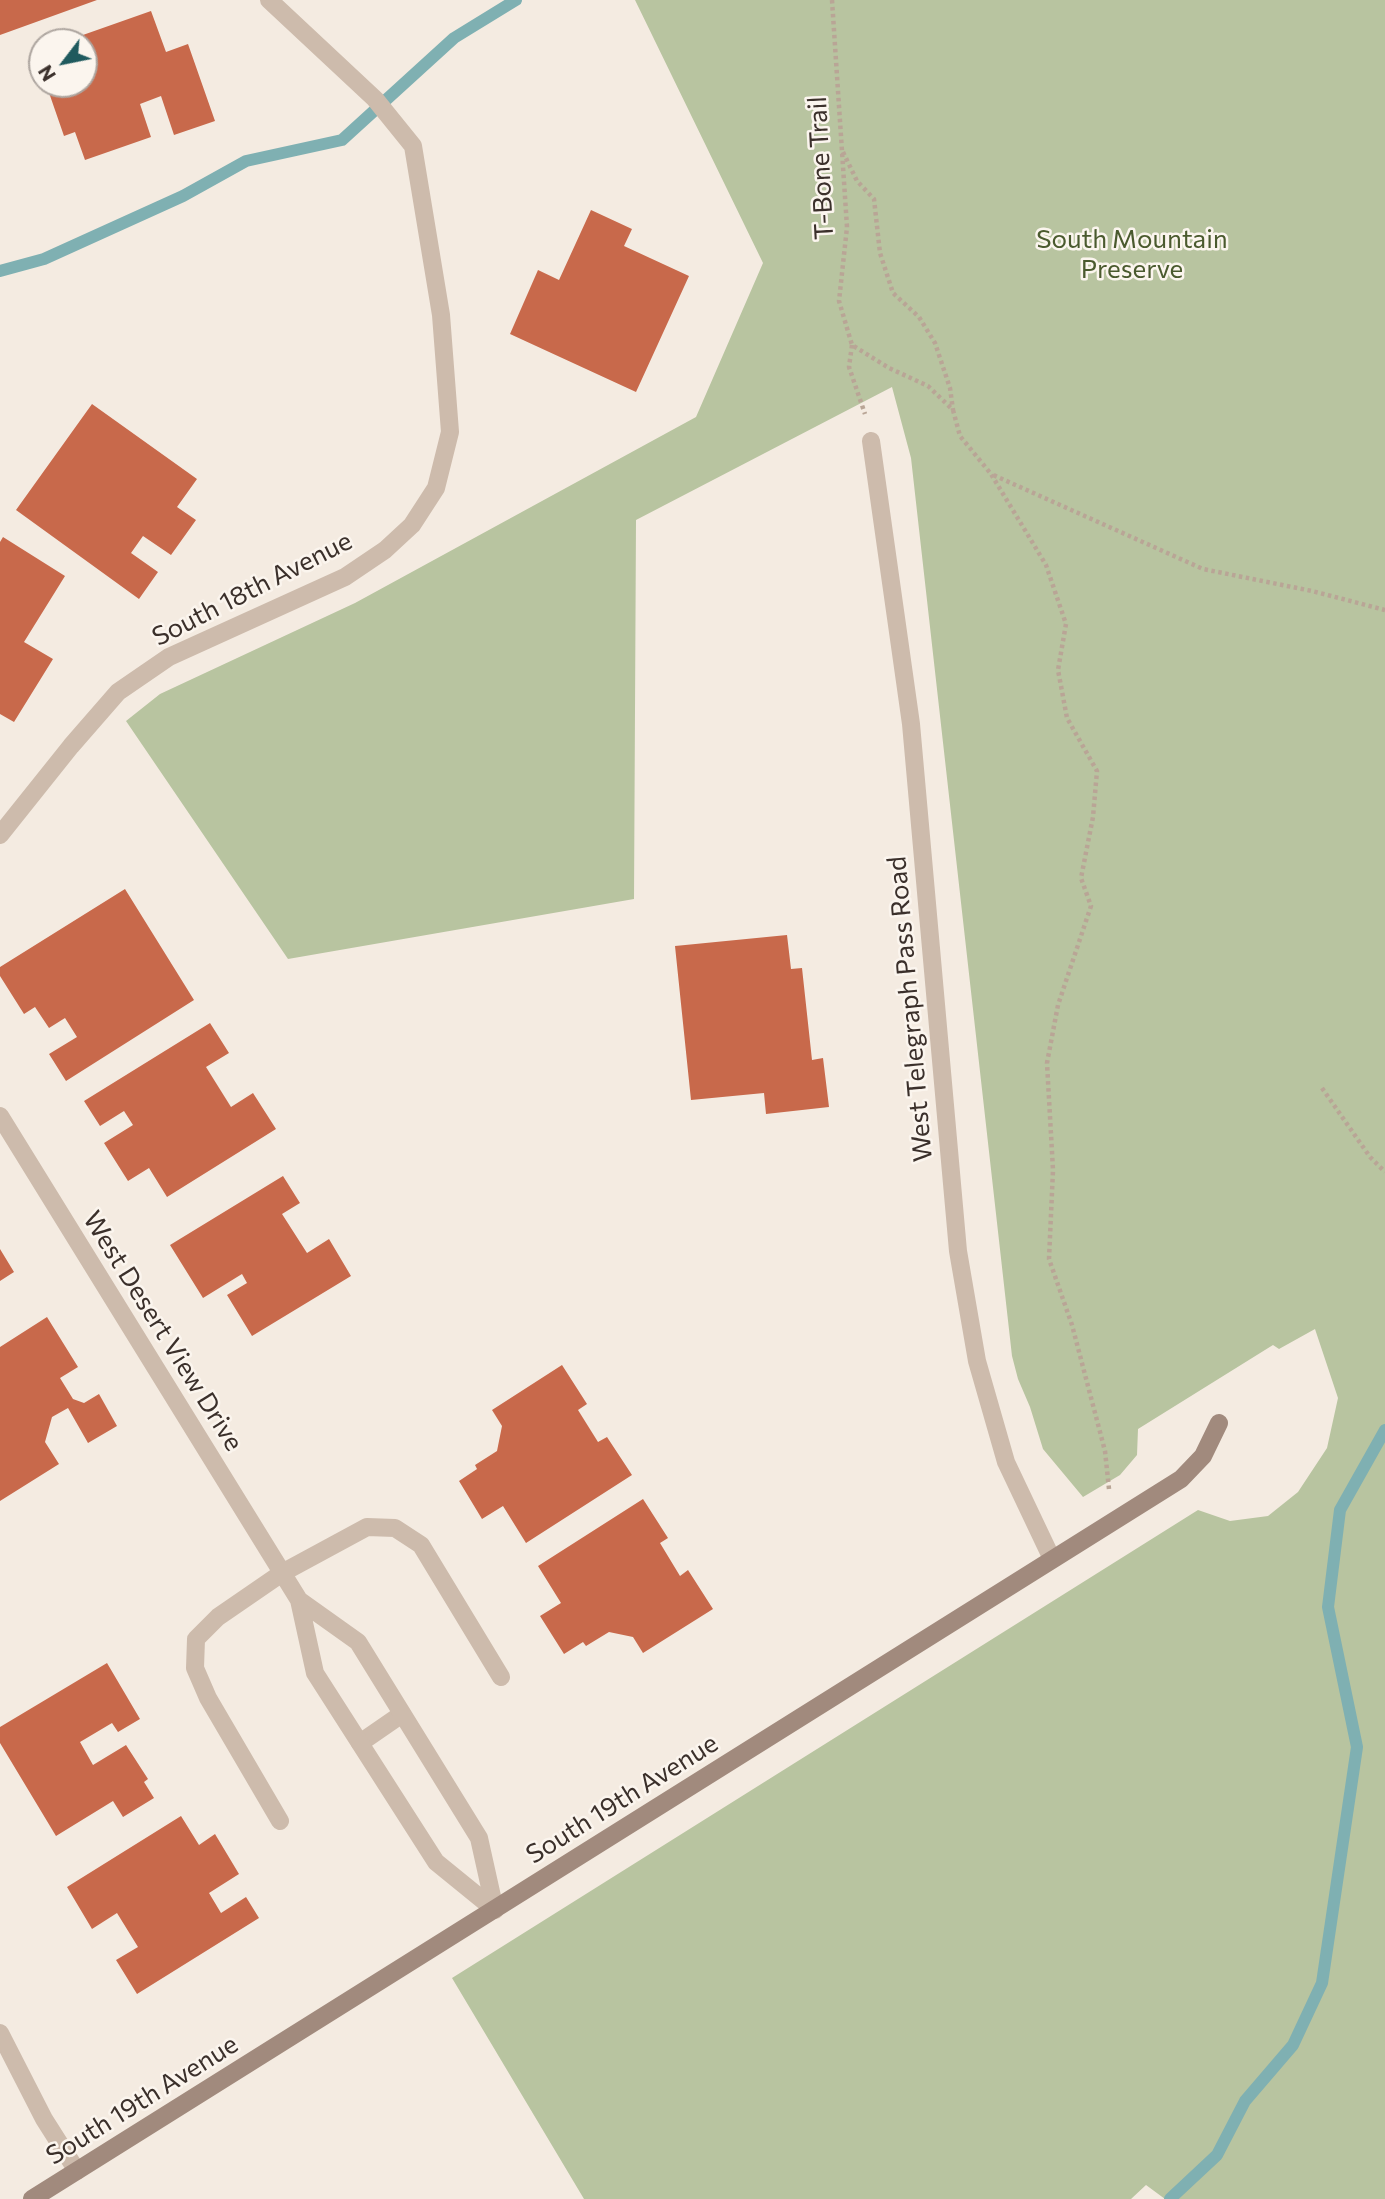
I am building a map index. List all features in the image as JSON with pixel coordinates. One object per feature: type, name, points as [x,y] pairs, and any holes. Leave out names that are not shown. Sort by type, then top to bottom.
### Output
[{"type":"street","name":"South 18th Avenue","points":[[0,835],[118,692],[169,657],[345,577],[385,550],[412,525],[436,488],[450,432],[442,315],[413,146],[375,99],[269,0]]},
{"type":"street","name":"West Telegraph Pass Road","points":[[871,441],[911,724],[958,1251],[977,1361],[1006,1462],[1052,1559]]},
{"type":"street","name":"West Desert View Drive","points":[[0,1116],[299,1600],[315,1673],[436,1862],[495,1910]]},
{"type":"street","name":"South 19th Avenue","points":[[32,2199],[1181,1479],[1203,1456],[1219,1423]]},
{"type":"street","points":[[281,1821],[208,1698],[195,1668],[196,1639],[218,1617],[282,1573],[367,1527],[395,1528],[421,1545],[501,1677]]},
{"type":"street","name":"West Desert View Drive","points":[[299,1600],[358,1642],[479,1838],[495,1910]]},
{"type":"street","points":[[360,1743],[402,1714]]},
{"type":"street","points":[[0,2033],[44,2119],[77,2171]]},
{"type":"path","name":"T-Bone Trail","points":[[832,0],[847,227],[839,300],[852,345],[849,367],[861,399],[871,441]]},
{"type":"path","points":[[841,148],[857,181],[874,199],[880,253],[893,293],[919,317],[935,343],[950,388],[960,436],[991,474],[1046,565],[1066,624],[1058,670],[1067,718],[1097,771],[1093,817],[1082,878],[1091,906],[1058,1005],[1046,1063],[1053,1170],[1049,1259],[1072,1325],[1105,1451],[1113,1521]]},
{"type":"path","points":[[852,345],[889,368],[928,386],[953,410]]},
{"type":"path","points":[[991,474],[1203,569],[1312,591],[1385,610]]},
{"type":"path","points":[[1322,1088],[1370,1157],[1385,1172]]},
{"type":"green space","name":"South Mountain Preserve","points":[[635,0],[1385,0],[1385,2199],[1165,2199],[1146,2185],[1131,2199],[584,2199],[452,1978],[1198,1510],[1230,1521],[1268,1516],[1298,1492],[1327,1448],[1338,1398],[1315,1329],[1279,1349],[1273,1345],[1138,1429],[1137,1455],[1120,1475],[1083,1497],[1043,1449],[1012,1356],[911,458],[892,387],[636,520],[634,899],[288,959],[126,721],[160,694],[355,603],[696,417],[763,263]]},
{"type":"building","points":[[0,0],[97,0],[0,35]]},
{"type":"building","points":[[151,11],[166,52],[188,44],[215,121],[174,135],[161,96],[140,104],[151,137],[85,160],[75,132],[64,136],[51,98],[98,98],[98,30]]},
{"type":"building","points":[[591,210],[632,229],[624,246],[689,276],[636,392],[510,334],[538,270],[559,280]]},
{"type":"building","points":[[92,404],[197,479],[177,507],[196,520],[171,555],[143,536],[131,553],[158,572],[139,599],[16,510]]},
{"type":"building","points":[[3,537],[65,576],[24,642],[53,659],[14,722],[0,714],[0,542]]},
{"type":"building","points":[[125,889],[194,1000],[66,1081],[49,1054],[77,1037],[65,1018],[49,1028],[35,1007],[24,1014],[0,976],[0,967]]},
{"type":"building","points":[[787,935],[791,969],[802,968],[812,1060],[823,1058],[829,1107],[766,1114],[764,1093],[691,1100],[675,946]]},
{"type":"building","points":[[210,1023],[229,1053],[206,1067],[231,1107],[253,1093],[276,1129],[167,1197],[149,1168],[128,1181],[104,1143],[133,1125],[124,1111],[100,1126],[84,1101]]},
{"type":"building","points":[[283,1176],[300,1203],[282,1214],[307,1253],[329,1239],[351,1276],[252,1336],[227,1295],[247,1283],[242,1274],[203,1298],[170,1245]]},
{"type":"building","points":[[0,1249],[14,1272],[0,1281]]},
{"type":"building","points":[[47,1317],[78,1367],[60,1378],[73,1399],[84,1403],[99,1394],[117,1426],[88,1443],[68,1408],[52,1417],[45,1442],[59,1464],[0,1501],[0,1347]]},
{"type":"building","points":[[562,1365],[587,1404],[578,1410],[598,1442],[607,1437],[632,1475],[526,1543],[503,1506],[482,1519],[459,1481],[477,1469],[475,1465],[497,1451],[502,1426],[492,1410]]},
{"type":"building","points":[[643,1499],[668,1538],[660,1543],[680,1576],[688,1570],[713,1609],[643,1653],[633,1637],[609,1632],[586,1646],[583,1642],[564,1654],[540,1616],[561,1603],[538,1566]]},
{"type":"building","points":[[107,1663],[140,1719],[118,1732],[112,1723],[80,1742],[93,1765],[126,1745],[148,1779],[144,1782],[154,1798],[123,1817],[113,1801],[56,1836],[0,1743],[0,1727]]},
{"type":"building","points":[[181,1816],[199,1845],[215,1834],[239,1874],[209,1893],[221,1913],[246,1897],[259,1918],[137,1994],[116,1960],[138,1947],[117,1913],[92,1929],[67,1887]]},
{"type":"waterway","points":[[0,271],[44,259],[183,196],[246,161],[342,140],[454,38],[516,0]]},
{"type":"waterway","points":[[1170,2199],[1217,2155],[1245,2101],[1293,2045],[1322,1983],[1357,1747],[1328,1607],[1340,1510],[1385,1430]]}]
